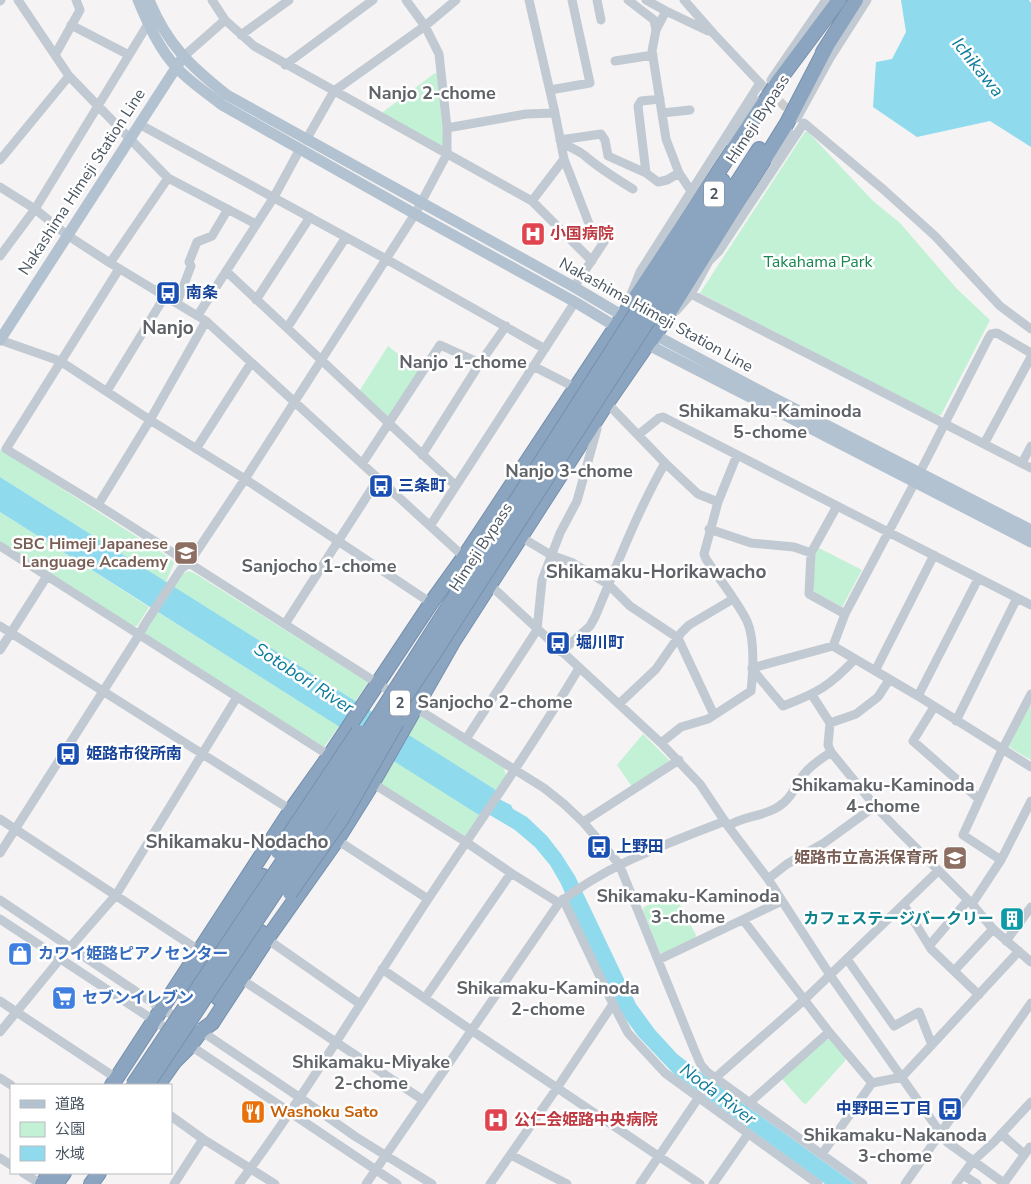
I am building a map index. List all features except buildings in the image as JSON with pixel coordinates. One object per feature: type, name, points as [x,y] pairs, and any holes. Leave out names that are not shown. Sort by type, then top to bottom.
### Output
[{"type":"highway","points":[[201,1031],[212,1024],[267,939],[337,840],[375,779],[453,642],[607,403],[651,340],[787,123],[794,83],[839,0]]},
{"type":"highway","points":[[117,1083],[162,1009],[291,810],[464,557],[713,179],[828,44],[856,0]]},
{"type":"highway","name":"Himeji Bypass","points":[[134,1084],[312,819],[644,315],[794,83]]},
{"type":"highway","points":[[748,185],[777,152]]},
{"type":"highway","name":"Himeji Bypass","points":[[148,1084],[433,655],[644,315]]},
{"type":"highway","points":[[159,1084],[175,1061],[190,1046],[201,1031],[204,1020],[238,964],[341,820],[384,746],[433,655]]},
{"type":"highway","points":[[162,1009],[198,974],[354,737],[382,698],[398,686]]},
{"type":"highway","points":[[168,1084],[182,1064],[190,1046]]},
{"type":"main road","points":[[138,0],[148,24],[176,67]]},
{"type":"main road","points":[[149,0],[158,22],[183,57]]},
{"type":"main road","name":"Nakashima Himeji Station Line","points":[[0,340],[183,57],[227,96],[415,214],[575,302],[619,321]]},
{"type":"main road","name":"Nakashima Himeji Station Line","points":[[176,67],[222,105],[422,204],[574,287],[619,321],[651,340],[768,395],[1031,542]]},
{"type":"main road","name":"Nakashima Himeji Station Line","points":[[917,477],[1031,530]]},
{"type":"street","points":[[18,0],[69,76],[168,178],[256,224]]},
{"type":"street","points":[[55,55],[80,10],[76,0]]},
{"type":"street","points":[[212,0],[225,20],[254,46],[532,201],[592,261]]},
{"type":"street","points":[[242,35],[289,0]]},
{"type":"street","points":[[285,65],[373,0]]},
{"type":"street","points":[[0,854],[145,624],[181,569],[189,563],[245,479],[422,204],[447,154],[447,128],[439,54],[426,26],[406,0]]},
{"type":"street","points":[[198,315],[274,197],[334,91],[426,26],[456,0]]},
{"type":"street","points":[[529,0],[564,159],[593,234],[604,242],[574,287]]},
{"type":"street","points":[[550,90],[590,83],[572,0]]},
{"type":"street","points":[[597,0],[601,20]]},
{"type":"street","points":[[628,0],[654,20],[656,30]]},
{"type":"street","points":[[646,0],[713,33]]},
{"type":"street","points":[[619,321],[640,272],[760,83],[684,0]]},
{"type":"street","points":[[651,340],[690,294],[777,152],[794,83],[826,0]]},
{"type":"street","points":[[794,83],[830,58],[867,0]]},
{"type":"street","points":[[666,11],[656,30],[652,51],[666,139],[679,173],[691,191]]},
{"type":"street","points":[[183,57],[225,20]]},
{"type":"street","points":[[0,256],[35,209],[148,24]]},
{"type":"street","points":[[71,25],[129,55]]},
{"type":"street","points":[[619,63],[653,55]]},
{"type":"street","points":[[0,160],[69,76]]},
{"type":"street","points":[[646,173],[638,106],[641,101],[660,99]]},
{"type":"street","points":[[662,113],[690,110]]},
{"type":"street","points":[[447,128],[526,114],[555,113]]},
{"type":"street","points":[[708,262],[719,251],[804,123],[936,236],[1000,306],[1031,329]]},
{"type":"street","points":[[139,124],[386,259],[545,349]]},
{"type":"street","points":[[560,140],[601,134],[605,140],[608,156],[646,173],[658,182],[667,180],[679,173]]},
{"type":"street","points":[[560,140],[583,154],[601,170],[633,189]]},
{"type":"street","points":[[532,201],[564,159]]},
{"type":"street","points":[[110,263],[168,178]]},
{"type":"street","points":[[0,187],[35,209],[67,234],[119,269],[206,321],[464,557]]},
{"type":"street","points":[[177,303],[191,266],[189,262],[197,242],[212,236],[228,209]]},
{"type":"street","points":[[256,300],[310,217]]},
{"type":"street","points":[[287,328],[346,237]]},
{"type":"street","points":[[119,269],[6,449],[98,505],[378,683],[412,712],[466,739],[544,788],[564,804],[583,822],[619,864],[701,1065],[714,1078],[863,1184]]},
{"type":"street","points":[[226,271],[455,485]]},
{"type":"street","points":[[690,294],[1031,468]]},
{"type":"street","points":[[107,392],[165,296]]},
{"type":"street","points":[[430,526],[575,302]]},
{"type":"street","points":[[98,505],[150,420],[206,321]]},
{"type":"street","points":[[422,455],[480,363],[506,326]]},
{"type":"street","points":[[833,646],[845,614],[991,334],[997,333],[1031,355],[984,444]]},
{"type":"street","points":[[0,340],[60,361],[245,479],[431,604]]},
{"type":"street","points":[[362,464],[440,345],[480,363]]},
{"type":"street","points":[[196,449],[251,363]]},
{"type":"street","points":[[533,366],[576,388]]},
{"type":"street","points":[[607,403],[698,494],[718,502]]},
{"type":"street","points":[[638,435],[659,418],[663,417],[1031,605]]},
{"type":"street","points":[[466,739],[538,630],[542,580],[560,533],[577,500],[597,429],[593,425]]},
{"type":"street","points":[[1022,464],[1031,446]]},
{"type":"street","points":[[661,743],[681,727],[708,719],[751,691],[751,634],[747,622],[704,554],[709,529],[718,502],[737,455]]},
{"type":"street","points":[[561,652],[590,626],[595,617],[647,495],[665,463]]},
{"type":"street","points":[[285,624],[378,479]]},
{"type":"street","points":[[837,506],[810,553],[809,594],[845,614]]},
{"type":"street","points":[[709,529],[751,542],[794,547],[810,553]]},
{"type":"street","points":[[521,538],[551,555],[573,563],[609,585],[630,606],[678,638],[714,715]]},
{"type":"street","points":[[0,547],[330,755],[375,779],[511,873],[561,901],[628,1033],[665,1073],[818,1184]]},
{"type":"street","points":[[875,672],[934,555]]},
{"type":"street","points":[[0,650],[47,576]]},
{"type":"street","points":[[918,696],[978,578]]},
{"type":"street","points":[[490,585],[661,743],[700,784],[768,879],[830,975],[947,1142],[1005,1184],[1030,1146]]},
{"type":"street","points":[[956,721],[1016,598]]},
{"type":"street","points":[[619,704],[656,669],[678,638],[690,626],[733,599]]},
{"type":"street","points":[[0,626],[291,810]]},
{"type":"street","points":[[752,669],[833,646],[918,696],[1031,767]]},
{"type":"street","points":[[752,669],[783,706],[812,695],[836,679],[855,659]]},
{"type":"street","points":[[240,1184],[300,1097],[466,842],[516,771],[579,668]]},
{"type":"street","points":[[830,723],[856,714],[878,697],[889,680]]},
{"type":"street","points":[[1001,860],[963,835],[1002,750],[1031,694]]},
{"type":"street","points":[[812,695],[830,723],[828,745],[831,752],[875,806],[970,902],[992,929],[1031,962]]},
{"type":"street","points":[[0,1032],[70,947],[116,895],[237,697]]},
{"type":"street","points":[[934,707],[913,741],[979,799]]},
{"type":"street","points":[[366,1184],[561,901],[619,864],[737,820],[756,817],[780,807],[790,797],[804,774],[831,752]]},
{"type":"street","points":[[583,822],[678,760]]},
{"type":"street","points":[[929,946],[970,902],[1001,860],[1031,802]]},
{"type":"street","points":[[768,879],[787,864],[824,843],[875,806]]},
{"type":"street","points":[[0,819],[200,952]]},
{"type":"street","points":[[337,840],[428,899]]},
{"type":"street","points":[[640,1184],[714,1078],[804,1000],[938,871]]},
{"type":"street","points":[[425,998],[511,873]]},
{"type":"street","points":[[0,900],[162,1009],[201,1031],[356,1137],[432,1184]]},
{"type":"street","points":[[658,960],[744,921],[782,901]]},
{"type":"street","points":[[904,905],[929,946],[979,995]]},
{"type":"street","points":[[1006,940],[1031,907]]},
{"type":"street","points":[[0,919],[397,1184]]},
{"type":"street","points":[[744,921],[829,1032],[872,1083]]},
{"type":"street","points":[[954,971],[992,929]]},
{"type":"street","points":[[267,939],[360,1004]]},
{"type":"street","points":[[822,1154],[872,1083],[902,1077],[1019,951]]},
{"type":"street","points":[[847,959],[894,1026],[918,1012],[932,1045]]},
{"type":"street","points":[[382,969],[700,1184]]},
{"type":"street","points":[[241,979],[423,1100]]},
{"type":"street","points":[[0,1001],[117,1083]]},
{"type":"street","points":[[905,1184],[1031,1003]]},
{"type":"street","points":[[490,1184],[613,1004]]},
{"type":"street","points":[[749,1103],[829,1032]]},
{"type":"street","points":[[956,1184],[973,1161],[1031,1102]]},
{"type":"street","points":[[172,1117],[203,1139],[275,1184]]},
{"type":"street","points":[[713,1184],[748,1134]]},
{"type":"street","points":[[1001,1134],[1024,1154]]},
{"type":"street","points":[[174,1184],[203,1139]]},
{"type":"street","points":[[511,1155],[568,1184]]},
{"type":"street","points":[[25,1174],[42,1184]]},
{"type":"street","points":[[963,1175],[977,1184]]},
{"type":"green space","points":[[435,73],[437,74],[444,146],[441,148],[383,116],[383,112]]},
{"type":"green space","name":"Takahama Park","points":[[805,132],[808,132],[873,201],[900,223],[957,289],[990,320],[941,415],[937,416],[700,293]]},
{"type":"green space","points":[[388,346],[419,370],[390,416],[385,417],[361,394],[360,390]]},
{"type":"green space","points":[[0,449],[170,558],[174,563],[166,582],[0,477]]},
{"type":"green space","points":[[0,512],[149,607],[137,626],[132,626],[0,542]]},
{"type":"green space","points":[[819,548],[862,570],[842,607],[814,592],[812,560]]},
{"type":"green space","points":[[188,571],[368,682],[355,702],[172,586],[180,575]]},
{"type":"green space","points":[[156,611],[339,726],[324,747],[144,633]]},
{"type":"green space","points":[[1029,705],[1031,706],[1031,760],[1009,747]]},
{"type":"green space","points":[[419,715],[504,768],[506,776],[496,790],[408,735]]},
{"type":"green space","points":[[643,734],[670,761],[632,787],[617,765]]},
{"type":"green space","points":[[394,760],[479,815],[465,836],[380,783]]},
{"type":"green space","points":[[671,893],[674,894],[696,935],[695,938],[664,954],[660,953],[643,911],[644,907]]},
{"type":"green space","points":[[826,1039],[831,1040],[846,1057],[845,1061],[806,1104],[803,1103],[782,1079]]},
{"type":"water","name":"Ichikawa","points":[[901,0],[1029,0],[1031,3],[1031,147],[990,121],[917,137],[873,107],[876,62],[892,59],[906,32]]},
{"type":"water","name":"Sotobori River","points":[[0,477],[496,790],[493,796],[511,805],[513,809],[527,817],[547,836],[561,854],[575,876],[636,1004],[655,1030],[677,1054],[708,1078],[855,1184],[825,1184],[674,1074],[638,1036],[625,1018],[599,971],[561,884],[550,865],[535,847],[515,830],[483,811],[479,815],[0,512]]},
{"type":"tunnel","points":[[760,83],[794,115]]},
{"type":"place","name":"小国病院","points":[[533,234]]},
{"type":"place","name":"南条","points":[[168,293]]},
{"type":"place","name":"三条町","points":[[381,486]]},
{"type":"place","name":"SBC Himeji Japanese Language Academy","points":[[186,553]]},
{"type":"place","name":"堀川町","points":[[558,643]]},
{"type":"place","name":"姫路市役所南","points":[[68,754]]},
{"type":"place","name":"上野田","points":[[599,847]]},
{"type":"place","name":"姫路市立高浜保育所","points":[[955,858]]},
{"type":"place","name":"カフェステージバークリー","points":[[1012,919]]},
{"type":"place","name":"カワイ姫路ピアノセンター","points":[[20,954]]},
{"type":"place","name":"セブンイレブン","points":[[64,998]]},
{"type":"place","name":"中野田三丁目","points":[[950,1109]]},
{"type":"place","name":"Washoku Sato","points":[[253,1112]]},
{"type":"place","name":"公仁会姫路中央病院","points":[[496,1120]]},
{"type":"district","name":"Nanjo 2-chome","points":[[432,93]]},
{"type":"district","name":"Nanjo","points":[[168,328]]},
{"type":"district","name":"Nanjo 1-chome","points":[[463,362]]},
{"type":"district","name":"Shikamaku-Kaminoda 5-chome","points":[[770,421]]},
{"type":"district","name":"Nanjo 3-chome","points":[[569,471]]},
{"type":"district","name":"Sanjocho 1-chome","points":[[319,566]]},
{"type":"district","name":"Shikamaku-Horikawacho","points":[[656,572]]},
{"type":"district","name":"Sanjocho 2-chome","points":[[495,702]]},
{"type":"district","name":"Shikamaku-Kaminoda 4-chome","points":[[883,795]]},
{"type":"district","name":"Shikamaku-Nodacho","points":[[237,842]]},
{"type":"district","name":"Shikamaku-Kaminoda 3-chome","points":[[688,906]]},
{"type":"district","name":"Shikamaku-Kaminoda 2-chome","points":[[548,998]]},
{"type":"district","name":"Shikamaku-Miyake 2-chome","points":[[371,1072]]},
{"type":"district","name":"Shikamaku-Nakanoda 3-chome","points":[[895,1145]]},
{"type":"water label","name":"Noda River","points":[[718,1094]]}]
